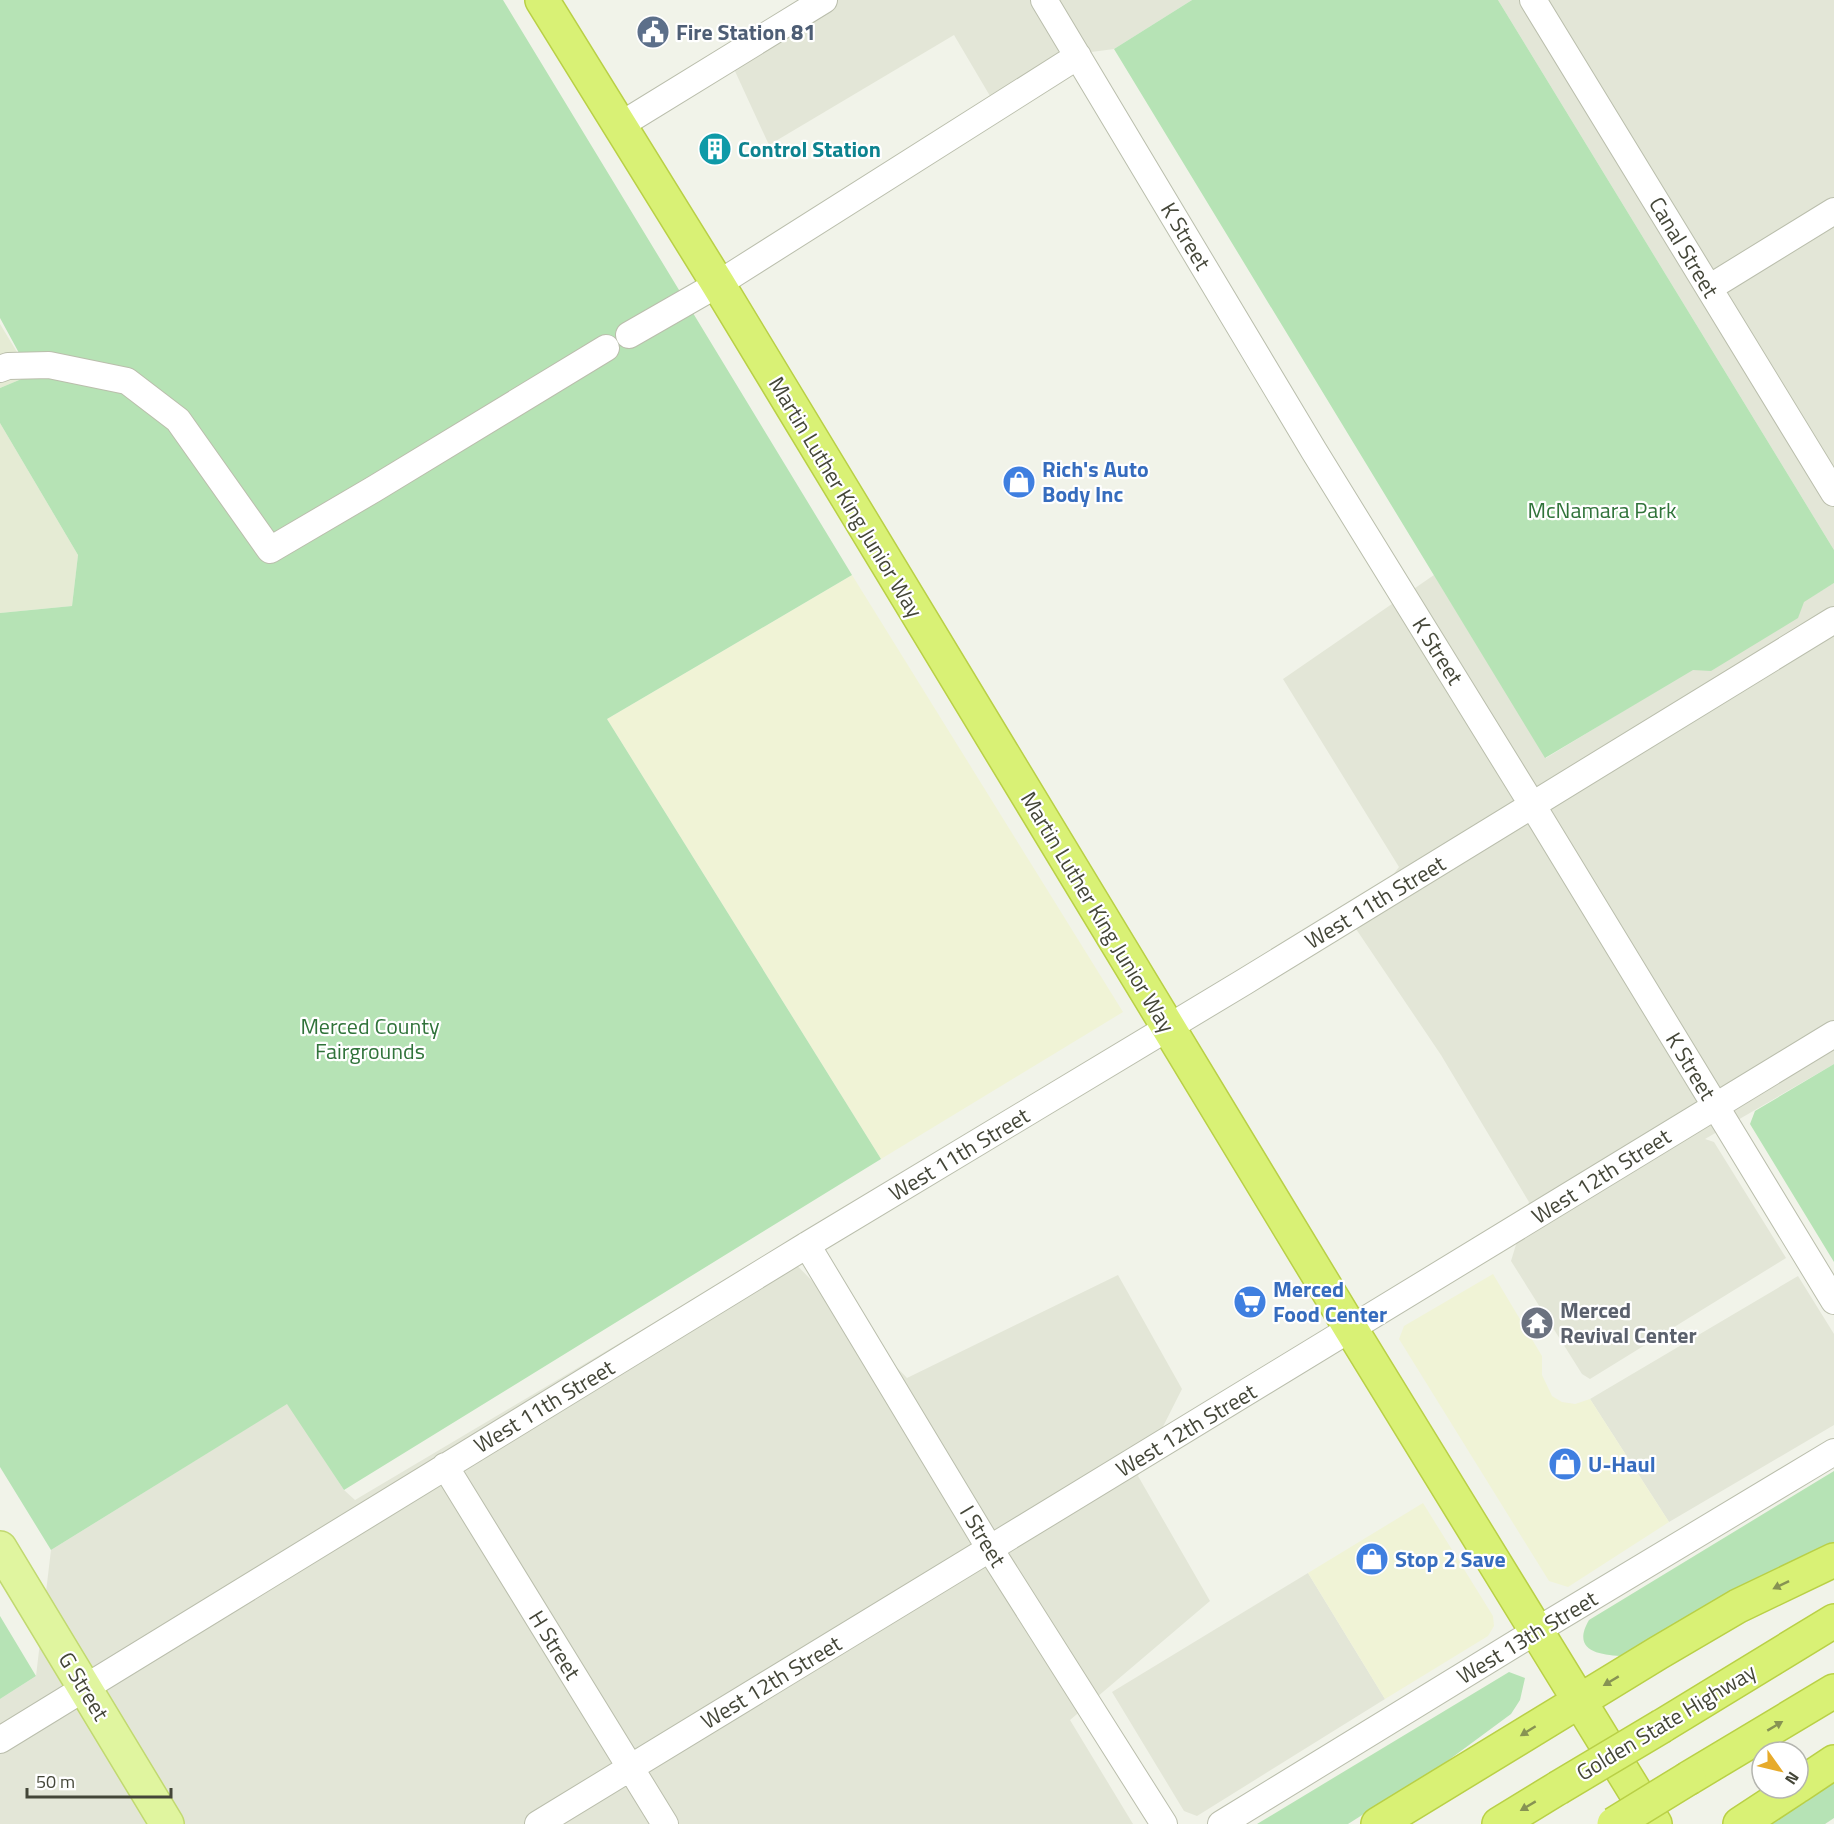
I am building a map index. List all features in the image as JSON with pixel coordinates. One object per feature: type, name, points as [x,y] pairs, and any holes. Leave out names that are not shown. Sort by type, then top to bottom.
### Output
[{"type":"highway","name":"Martin Luther King Junior Way","points":[[542,0],[718,284],[1351,1329],[1655,1824]]},
{"type":"highway","points":[[1378,1824],[1578,1700],[1738,1606],[1834,1560]]},
{"type":"highway","name":"Golden State Highway","points":[[1499,1824],[1834,1621]]},
{"type":"highway","points":[[1614,1824],[1834,1691]]},
{"type":"highway","points":[[1810,1778],[1834,1762]]},
{"type":"highway","points":[[1740,1824],[1776,1800]]},
{"type":"main road","name":"G Street","points":[[0,1548],[167,1824]]},
{"type":"street","points":[[619,126],[824,0]]},
{"type":"street","name":"K Street","points":[[1044,0],[1320,461],[1834,1301]]},
{"type":"street","name":"Canal Street","points":[[1533,0],[1834,493]]},
{"type":"street","points":[[629,335],[718,284],[1078,56]]},
{"type":"street","points":[[1709,288],[1834,211]]},
{"type":"street","points":[[0,369],[8,366],[49,365],[127,381],[178,420],[270,550],[606,348]]},
{"type":"street","name":"West 11th Street","points":[[0,1740],[445,1466],[1169,1028],[1834,620]]},
{"type":"street","name":"West 12th Street","points":[[538,1824],[1834,1034]]},
{"type":"street","name":"I Street","points":[[807,1245],[990,1549],[1164,1824]]},
{"type":"street","name":"West 13th Street","points":[[1221,1824],[1834,1452]]},
{"type":"street","name":"H Street","points":[[445,1466],[665,1824]]},
{"type":"shaded area","points":[[812,0],[1192,0],[1114,49],[1061,56],[990,96],[954,35],[769,145],[734,69]]},
{"type":"shaded area","points":[[1498,0],[1834,0],[1834,550]]},
{"type":"shaded area","points":[[0,324],[31,375],[0,388]]},
{"type":"shaded area","points":[[0,423],[78,555],[72,606],[0,613]]},
{"type":"shaded area","points":[[852,575],[1123,1012],[881,1159],[607,719]]},
{"type":"shaded area","points":[[1434,575],[1546,758],[1834,583],[1834,1064],[1705,1139],[1714,1142],[1786,1258],[1590,1379],[1582,1374],[1511,1261],[1529,1202],[1441,1055],[1354,926],[1399,867],[1283,679]]},
{"type":"shaded area","points":[[780,1248],[907,1378],[1118,1275],[1182,1389],[1138,1476],[1210,1601],[1070,1720],[1133,1824],[0,1824],[0,1699],[36,1676],[51,1550],[288,1403],[344,1490],[355,1500]]},
{"type":"shaded area","points":[[1493,1274],[1542,1356],[1542,1375],[1552,1396],[1562,1402],[1575,1404],[1590,1399],[1669,1522],[1568,1587],[1549,1581],[1399,1339],[1404,1326]]},
{"type":"shaded area","points":[[1798,1276],[1834,1334],[1834,1425],[1669,1522],[1590,1399]]},
{"type":"shaded area","points":[[1423,1503],[1493,1616],[1494,1626],[1488,1636],[1385,1699],[1308,1573]]},
{"type":"shaded area","points":[[1308,1573],[1385,1699],[1197,1816],[1184,1811],[1112,1692]]},
{"type":"green space","name":"Merced County Fairgrounds","points":[[0,0],[503,0],[852,575],[607,719],[881,1159],[344,1490],[287,1404],[51,1550],[0,1467],[0,613],[72,606],[78,555],[0,423],[0,388],[31,375],[0,318]]},
{"type":"green space","name":"McNamara Park","points":[[1192,0],[1498,0],[1834,550],[1834,583],[1804,602],[1798,618],[1711,671],[1693,670],[1545,758],[1114,49]]},
{"type":"green space","points":[[1834,1064],[1834,1262],[1750,1124],[1755,1111]]},
{"type":"green space","points":[[1834,1471],[1834,1545],[1624,1656],[1597,1652],[1586,1645],[1583,1639],[1584,1630],[1589,1620]]},
{"type":"green space","points":[[0,1616],[36,1676],[0,1699]]},
{"type":"green space","points":[[1509,1672],[1525,1678],[1520,1700],[1511,1714],[1446,1762],[1348,1824],[1257,1824]]},
{"type":"green space","points":[[1834,1775],[1834,1818],[1825,1824],[1759,1824],[1796,1800],[1810,1800],[1810,1791]]},
{"type":"place","name":"Fire Station 81","points":[[653,32]]},
{"type":"place","name":"Control Station","points":[[715,149]]},
{"type":"place","name":"Rich's Auto Body Inc","points":[[1019,482]]},
{"type":"place","name":"Merced Food Center","points":[[1250,1302]]},
{"type":"place","name":"Merced Revival Center","points":[[1537,1323]]},
{"type":"place","name":"U-Haul","points":[[1565,1464]]},
{"type":"place","name":"Stop 2 Save","points":[[1372,1559]]}]
